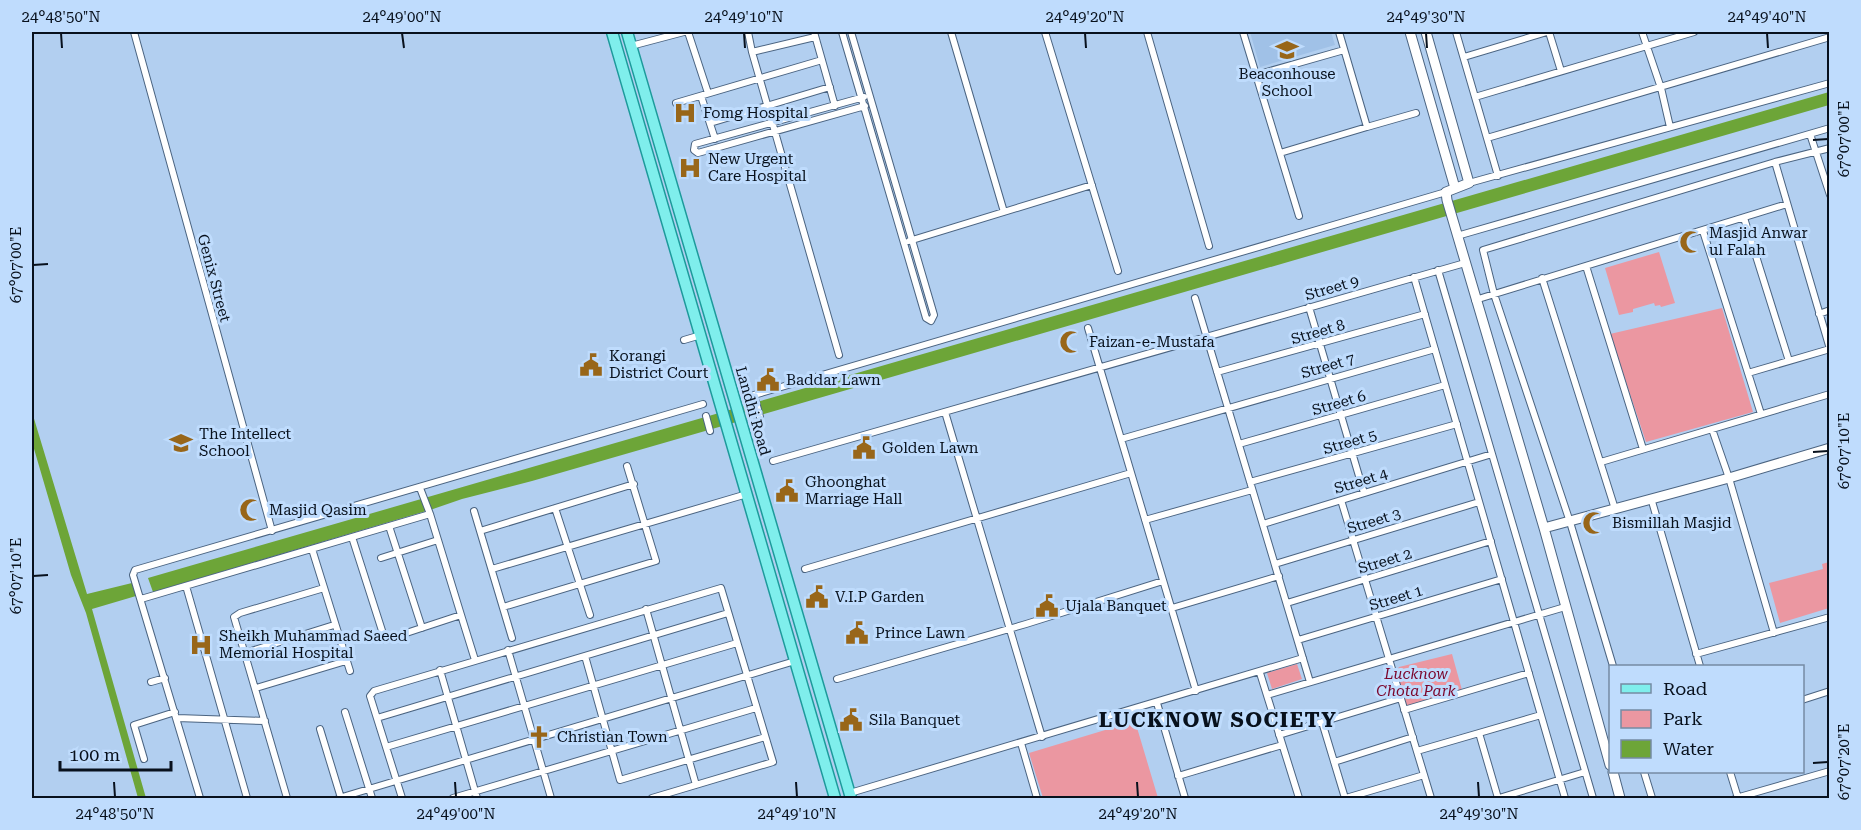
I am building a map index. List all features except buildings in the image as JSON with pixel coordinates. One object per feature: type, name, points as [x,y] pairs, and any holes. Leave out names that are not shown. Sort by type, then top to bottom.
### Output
[{"type":"main road","name":"Landhi Road","points":[[612,32],[835,798]]},
{"type":"main road","name":"Landhi Road","points":[[627,32],[850,796]]},
{"type":"street","name":"Genix Street","points":[[134,32],[272,531]]},
{"type":"street","points":[[631,46],[686,32],[715,139]]},
{"type":"street","points":[[748,32],[839,355]]},
{"type":"street","points":[[842,32],[926,318],[931,321],[934,315],[851,32]]},
{"type":"street","points":[[951,32],[1004,212]]},
{"type":"street","points":[[1045,32],[1118,271]]},
{"type":"street","points":[[1147,32],[1209,246]]},
{"type":"street","points":[[1243,32],[1299,216]]},
{"type":"street","points":[[1339,32],[1367,127]]},
{"type":"street","points":[[1410,32],[1455,188]]},
{"type":"street","points":[[1426,32],[1469,183]]},
{"type":"street","points":[[1456,32],[1498,176]]},
{"type":"street","points":[[1464,57],[1548,32],[1561,71]]},
{"type":"street","points":[[1642,32],[1661,88],[1670,127]]},
{"type":"street","points":[[1475,96],[1694,32]]},
{"type":"street","points":[[752,52],[815,34],[835,105]]},
{"type":"street","points":[[1487,138],[1830,38]]},
{"type":"street","points":[[1256,75],[1344,50]]},
{"type":"street","points":[[676,103],[822,60]]},
{"type":"street","points":[[760,417],[755,398],[1446,196],[1455,188],[1469,183],[1830,83]]},
{"type":"street","points":[[710,123],[830,87]]},
{"type":"street","points":[[869,96],[695,144],[695,152],[872,104]]},
{"type":"street","points":[[1280,153],[1416,113]]},
{"type":"street","points":[[1457,236],[1830,128]]},
{"type":"street","points":[[1810,134],[1830,195]]},
{"type":"street","points":[[1613,665],[1570,522],[1494,294],[1483,250],[1775,162],[1830,148]]},
{"type":"street","points":[[1748,373],[1830,349],[1775,162]]},
{"type":"street","points":[[904,243],[1092,186]]},
{"type":"street","points":[[1446,196],[1609,758]]},
{"type":"street","points":[[1475,300],[1787,204]]},
{"type":"street","points":[[1744,218],[1789,361]]},
{"type":"street","points":[[1703,231],[1761,414]]},
{"type":"street","name":"Street 9","points":[[773,461],[1465,263]]},
{"type":"street","points":[[1586,266],[1643,449]]},
{"type":"street","points":[[1438,270],[1593,798]]},
{"type":"street","points":[[1414,277],[1565,798]]},
{"type":"street","points":[[1542,278],[1615,509]]},
{"type":"street","points":[[1195,298],[1310,681]]},
{"type":"street","points":[[1309,307],[1364,493]]},
{"type":"street","points":[[1819,314],[1830,310]]},
{"type":"street","name":"Street 8","points":[[1217,372],[1425,314]]},
{"type":"street","points":[[1088,328],[1196,691]]},
{"type":"street","points":[[684,340],[700,334]]},
{"type":"street","name":"Street 7","points":[[1121,439],[1435,349]]},
{"type":"street","name":"Street 6","points":[[1239,444],[1445,385]]},
{"type":"street","points":[[1601,462],[1830,394]]},
{"type":"street","points":[[200,798],[133,575],[135,570],[703,404]]},
{"type":"street","points":[[945,412],[1042,737]]},
{"type":"street","points":[[706,416],[710,431]]},
{"type":"street","name":"Street 5","points":[[1145,520],[1352,453],[1457,424]]},
{"type":"street","points":[[1712,429],[1729,478],[1774,633]]},
{"type":"street","points":[[1544,528],[1830,448]]},
{"type":"street","name":"Street 4","points":[[1263,524],[1492,454]]},
{"type":"street","points":[[503,607],[656,561],[627,466]]},
{"type":"street","points":[[805,569],[1131,473]]},
{"type":"street","points":[[480,531],[634,484]]},
{"type":"street","points":[[420,488],[475,660]]},
{"type":"street","points":[[492,569],[747,494]]},
{"type":"street","points":[[1651,498],[1700,665]]},
{"type":"street","points":[[1341,500],[1431,798]]},
{"type":"street","name":"Street 3","points":[[1275,564],[1479,502]]},
{"type":"street","points":[[555,508],[590,615]]},
{"type":"street","points":[[474,511],[512,638]]},
{"type":"street","points":[[141,598],[429,513]]},
{"type":"street","points":[[389,526],[422,628]]},
{"type":"street","points":[[352,537],[385,640],[461,615]]},
{"type":"street","points":[[381,558],[438,540]]},
{"type":"street","name":"Street 2","points":[[1287,603],[1491,541]]},
{"type":"street","points":[[312,549],[350,671]]},
{"type":"street","points":[[1172,608],[1278,576]]},
{"type":"street","name":"Street 1","points":[[1298,640],[1502,579]]},
{"type":"street","points":[[837,679],[1010,629],[1163,581]]},
{"type":"street","points":[[186,586],[247,798]]},
{"type":"street","points":[[287,798],[234,617],[240,613],[324,588]]},
{"type":"street","points":[[402,798],[370,696],[371,693],[440,670],[721,588],[773,762],[651,798]]},
{"type":"street","points":[[1267,695],[1565,607]]},
{"type":"street","points":[[646,609],[696,785]]},
{"type":"street","points":[[377,718],[728,613]]},
{"type":"street","points":[[1696,654],[1830,617]]},
{"type":"street","points":[[245,653],[334,625]]},
{"type":"street","points":[[386,747],[737,643]]},
{"type":"street","points":[[508,650],[552,798]]},
{"type":"street","points":[[585,656],[620,780],[765,737]]},
{"type":"street","points":[[850,796],[1260,673],[1303,658]]},
{"type":"street","points":[[256,688],[346,662]]},
{"type":"street","points":[[320,729],[340,798],[795,662]]},
{"type":"street","points":[[440,670],[476,795]]},
{"type":"street","points":[[1260,673],[1299,798]]},
{"type":"street","points":[[1404,710],[1529,673]]},
{"type":"street","points":[[151,682],[165,678]]},
{"type":"street","points":[[1804,699],[1830,691]]},
{"type":"street","points":[[1279,735],[1401,698]]},
{"type":"street","points":[[1156,703],[1184,798]]},
{"type":"street","points":[[453,798],[476,795],[544,771],[756,708]]},
{"type":"street","points":[[345,712],[372,798]]},
{"type":"street","points":[[144,759],[134,725],[176,715],[265,721]]},
{"type":"street","points":[[1417,751],[1541,715]]},
{"type":"street","points":[[1322,722],[1345,798],[1424,775]]},
{"type":"street","points":[[1479,733],[1499,798],[1585,772]]},
{"type":"street","points":[[1334,762],[1413,737]]},
{"type":"street","points":[[1021,743],[1038,798]]},
{"type":"street","points":[[1178,777],[1282,745]]},
{"type":"street","points":[[1731,773],[1737,798],[1830,771]]},
{"type":"street","points":[[1613,773],[1620,798]]},
{"type":"street","points":[[1645,773],[1652,798]]},
{"type":"shaded area","name":"Beaconhouse School","points":[[1250,32],[1331,32],[1335,45],[1260,67]]},
{"type":"green space","points":[[1659,252],[1675,303],[1661,307],[1660,305],[1655,306],[1654,303],[1619,315],[1605,268]]},
{"type":"green space","points":[[1722,308],[1753,412],[1646,442],[1610,334]]},
{"type":"green space","points":[[1829,562],[1829,608],[1780,623],[1769,583],[1823,569],[1822,564]]},
{"type":"green space","name":"Lucknow Chota Park","points":[[1452,654],[1462,690],[1402,707],[1393,676],[1399,667]]},
{"type":"green space","points":[[1297,664],[1302,679],[1272,689],[1267,673]]},
{"type":"green space","points":[[1135,721],[1158,798],[1043,798],[1029,753]]},
{"type":"water","points":[[1829,92],[1829,105],[532,481],[462,499],[153,592],[148,578]]},
{"type":"water","points":[[32,412],[87,594],[132,583],[136,596],[92,609],[146,798],[138,798],[86,613],[71,575],[32,442]]},
{"type":"place","name":"Beaconhouse School","points":[[1287,50]]},
{"type":"place","name":"Fomg Hospital","points":[[685,113]]},
{"type":"place","name":"New Urgent Care Hospital","points":[[690,168]]},
{"type":"place","name":"Masjid Anwar ul Falah","points":[[1691,242]]},
{"type":"place","name":"Faizan-e-Mustafa","points":[[1071,342]]},
{"type":"place","name":"Korangi District Court","points":[[591,365]]},
{"type":"place","name":"Baddar Lawn","points":[[768,380]]},
{"type":"place","name":"The Intellect School","points":[[181,443]]},
{"type":"place","name":"Golden Lawn","points":[[864,448]]},
{"type":"place","name":"Ghoonghat Marriage Hall","points":[[787,491]]},
{"type":"place","name":"Masjid Qasim","points":[[251,510]]},
{"type":"place","name":"Bismillah Masjid","points":[[1594,523]]},
{"type":"place","name":"V.I.P Garden","points":[[817,597]]},
{"type":"place","name":"Ujala Banquet","points":[[1047,606]]},
{"type":"place","name":"Prince Lawn","points":[[857,633]]},
{"type":"place","name":"Sheikh Muhammad Saeed Memorial Hospital","points":[[201,645]]},
{"type":"place","name":"Sila Banquet","points":[[851,720]]},
{"type":"place","name":"Christian Town","points":[[539,737]]},
{"type":"district","name":"LUCKNOW SOCIETY","points":[[1218,720]]}]
